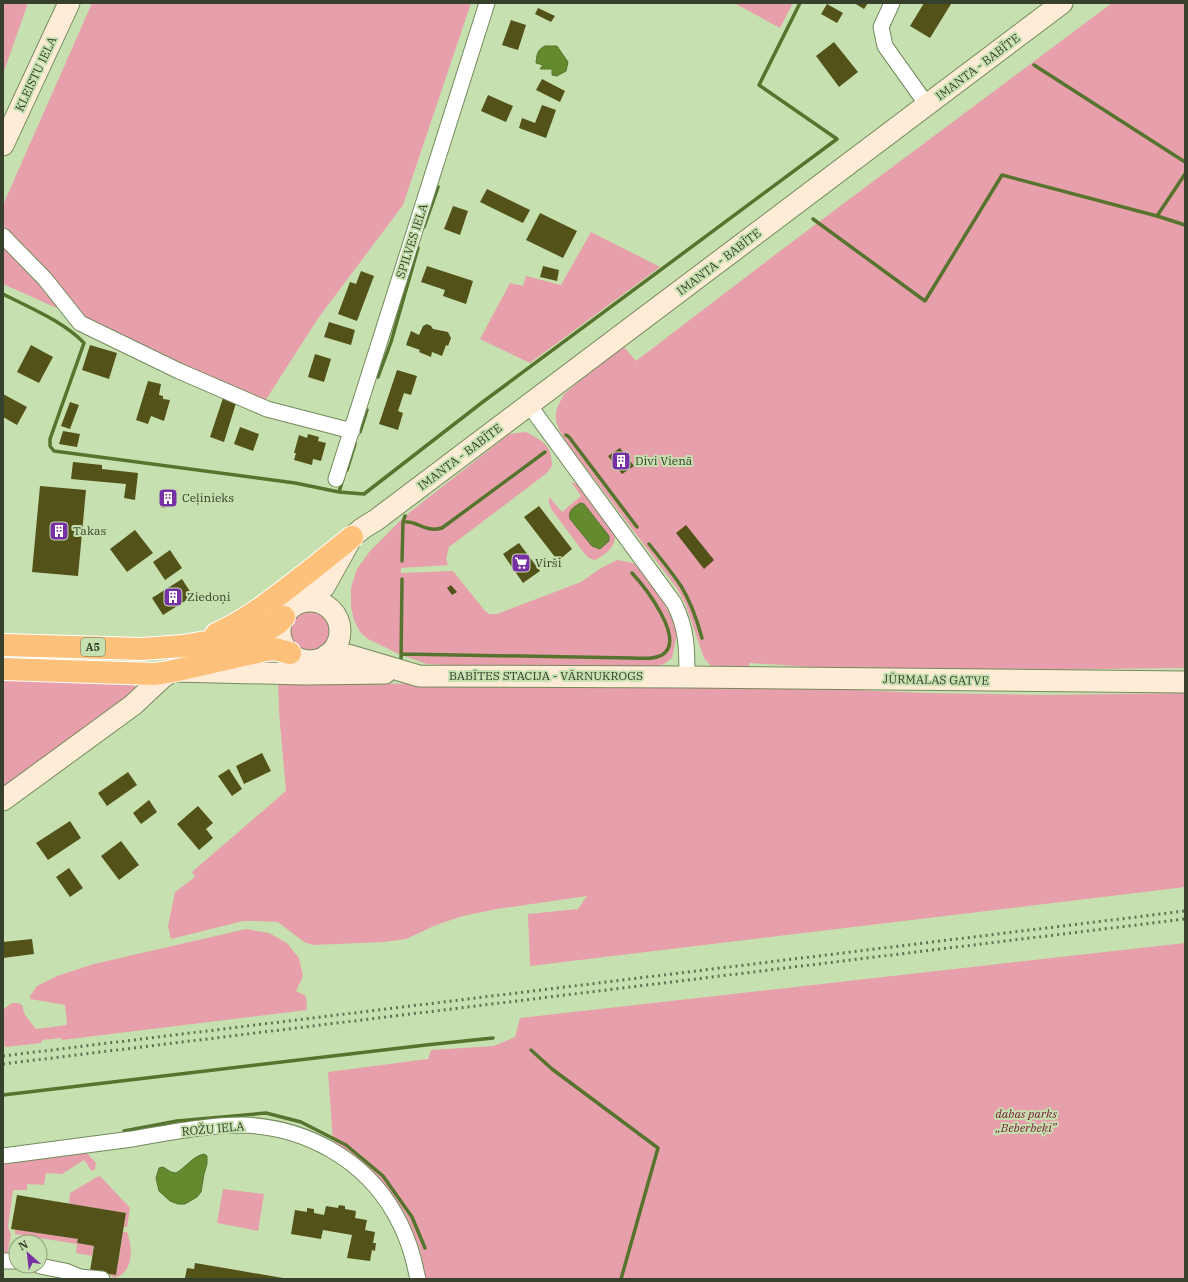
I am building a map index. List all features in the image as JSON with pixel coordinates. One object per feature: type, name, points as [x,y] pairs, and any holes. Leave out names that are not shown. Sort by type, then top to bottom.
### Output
[{"type":"highway","points":[[183,646],[220,632],[256,612],[352,537]]},
{"type":"highway","name":"A5","points":[[3,645],[142,648],[183,646],[264,632],[278,624],[284,617]]},
{"type":"highway","name":"A5","points":[[3,669],[155,674],[266,650],[274,649],[290,653]]},
{"type":"main road","name":"KLEISTU IELA","points":[[3,145],[69,3]]},
{"type":"main road","name":"IMANTA - BABĪTE","points":[[306,601],[324,588],[352,537],[362,528],[376,520],[529,406],[1062,3]]},
{"type":"main road","name":"IMANTA - BABĪTE","points":[[338,621],[337,593],[356,552],[376,520]]},
{"type":"main road","points":[[306,601],[313,601],[326,605],[338,621],[340,635],[338,643],[333,650],[320,659],[312,660],[297,657],[290,653],[282,640],[281,624],[284,617],[293,606],[306,601]]},
{"type":"main road","name":"BABĪTES STACIJA - VĀRNUKROGS","points":[[338,621],[347,637],[381,655],[406,673]]},
{"type":"main road","name":"BABĪTES STACIJA - VĀRNUKROGS","points":[[327,655],[348,655],[419,676],[687,677]]},
{"type":"main road","points":[[3,800],[133,705],[160,680],[173,671]]},
{"type":"main road","name":"A5","points":[[173,671],[305,674],[406,673]]},
{"type":"main road","name":"JŪRMALAS GATVE","points":[[687,677],[1185,682]]},
{"type":"street","name":"SPILVES IELA","points":[[336,479],[487,3]]},
{"type":"street","points":[[892,3],[881,26],[885,46],[927,105]]},
{"type":"street","points":[[3,236],[45,279],[80,323],[179,371],[267,409],[352,431]]},
{"type":"street","points":[[529,406],[674,602],[681,617],[685,632],[687,677]]},
{"type":"street","name":"ROŽU IELA","points":[[3,1156],[226,1126],[264,1127],[299,1135],[320,1143],[339,1154],[361,1171],[380,1191],[390,1205],[402,1227],[412,1254],[418,1279]]},
{"type":"street","points":[[48,1268],[65,1271],[80,1278],[102,1279]]},
{"type":"green space","points":[[3,3],[28,3],[3,74]]},
{"type":"green space","points":[[92,3],[471,3],[403,205],[319,317],[265,401],[3,284],[3,205]]},
{"type":"green space","points":[[734,3],[793,3],[780,28]]},
{"type":"green space","points":[[1112,3],[1185,3],[1185,668],[945,671],[827,668],[750,663],[747,671],[720,671],[712,667],[704,658],[685,603],[676,587],[567,443],[559,430],[556,413],[565,393],[623,346],[636,361],[784,248]]},
{"type":"green space","points":[[591,232],[660,267],[530,363],[480,339],[510,283],[523,286],[526,276],[561,285]]},
{"type":"green space","points":[[526,432],[542,441],[548,448],[552,459],[552,466],[547,473],[449,547],[446,559],[448,565],[401,568],[401,573],[453,571],[485,611],[489,614],[497,614],[581,582],[601,568],[617,560],[633,563],[641,571],[662,600],[673,620],[677,635],[672,658],[664,664],[652,668],[497,668],[427,664],[399,654],[368,639],[360,632],[354,620],[351,607],[351,588],[357,569],[370,551],[405,516],[509,434]]},
{"type":"green space","points":[[571,482],[577,484],[585,492],[615,535],[615,540],[611,547],[606,553],[595,560],[589,558],[584,553],[552,510],[549,503],[549,497],[562,512],[581,496]]},
{"type":"green space","points":[[305,606],[315,606],[328,613],[335,626],[335,636],[328,649],[315,656],[305,656],[296,652],[289,645],[285,636],[285,626],[289,617],[296,610]]},
{"type":"green space","points":[[3,680],[130,684],[134,685],[137,689],[3,792]]},
{"type":"green space","points":[[278,683],[710,686],[725,688],[804,688],[928,693],[1046,695],[1185,693],[1185,887],[530,966],[528,914],[578,909],[587,896],[497,909],[463,916],[436,925],[406,939],[384,942],[313,945],[304,942],[278,922],[257,921],[243,921],[171,939],[168,926],[175,892],[195,877],[192,872],[286,791]]},
{"type":"green space","points":[[246,929],[269,933],[287,943],[299,958],[303,976],[296,991],[306,996],[307,1010],[62,1040],[61,1038],[42,1040],[41,1043],[5,1047],[3,1036],[3,1010],[12,1003],[22,1005],[25,1015],[36,1029],[67,1025],[65,1005],[30,999],[30,996],[37,986],[57,976],[94,964]]},
{"type":"green space","name":"dabas parks „Beberbeķi”","points":[[1185,943],[1185,1279],[425,1279],[421,1253],[406,1216],[388,1189],[360,1161],[333,1142],[328,1072],[428,1059],[431,1050],[494,1046],[515,1037],[520,1018]]},
{"type":"green space","points":[[87,1153],[96,1163],[95,1169],[92,1171],[84,1160],[62,1174],[46,1173],[44,1185],[27,1184],[27,1190],[13,1190],[8,1227],[11,1234],[8,1234],[8,1252],[3,1254],[3,1164]]},
{"type":"green space","points":[[100,1176],[130,1208],[127,1227],[124,1227],[126,1213],[69,1204],[70,1193]]},
{"type":"green space","points":[[223,1189],[264,1194],[258,1231],[217,1223]]},
{"type":"green space","points":[[15,1229],[46,1234],[15,1234]]},
{"type":"green space","points":[[123,1232],[127,1232],[129,1238],[131,1252],[130,1259],[125,1271],[121,1275],[114,1278],[108,1274],[116,1275]]},
{"type":"green space","points":[[48,1234],[78,1239],[77,1243],[94,1246],[92,1256],[76,1253],[77,1244],[48,1239]]},
{"type":"shaded area","points":[[545,46],[557,46],[568,62],[566,71],[557,76],[552,75],[552,69],[540,69],[543,65],[536,63],[537,55],[540,49]]},
{"type":"shaded area","points":[[580,503],[584,504],[609,536],[609,541],[600,549],[592,546],[570,519],[570,511]]},
{"type":"shaded area","points":[[204,1154],[207,1156],[207,1164],[201,1192],[197,1197],[185,1204],[178,1204],[170,1201],[159,1191],[156,1178],[159,1168],[163,1167],[176,1173],[196,1157]]},
{"type":"building","points":[[854,3],[868,3],[864,9]]},
{"type":"building","points":[[924,3],[951,4],[930,38],[910,26]]},
{"type":"building","points":[[827,4],[843,13],[837,23],[821,14]]},
{"type":"building","points":[[538,8],[555,16],[551,22],[535,14]]},
{"type":"building","points":[[511,20],[526,25],[518,50],[502,45]]},
{"type":"building","points":[[834,42],[858,72],[839,87],[816,56]]},
{"type":"building","points":[[542,79],[565,91],[560,102],[536,90]]},
{"type":"building","points":[[488,95],[513,106],[506,122],[481,111]]},
{"type":"building","points":[[542,105],[556,110],[546,138],[519,128],[522,118],[535,123]]},
{"type":"building","points":[[487,189],[530,210],[523,223],[480,202]]},
{"type":"building","points":[[453,206],[468,211],[460,235],[444,229]]},
{"type":"building","points":[[540,213],[577,231],[563,258],[526,240]]},
{"type":"building","points":[[427,266],[473,281],[466,304],[443,296],[445,290],[421,282]]},
{"type":"building","points":[[543,266],[559,270],[557,281],[540,277]]},
{"type":"building","points":[[361,271],[374,276],[357,321],[338,314],[350,282],[356,284]]},
{"type":"building","points":[[329,322],[355,330],[351,345],[324,337]]},
{"type":"building","points":[[427,324],[433,329],[448,332],[451,338],[448,346],[446,345],[442,356],[432,352],[431,357],[419,352],[420,350],[406,345],[411,331],[419,335],[423,326]]},
{"type":"building","points":[[31,345],[53,357],[39,383],[17,372]]},
{"type":"building","points":[[90,345],[117,353],[109,379],[82,370]]},
{"type":"building","points":[[315,354],[331,359],[324,382],[308,377]]},
{"type":"building","points":[[397,370],[417,376],[411,395],[404,393],[398,411],[403,413],[398,430],[379,424]]},
{"type":"building","points":[[148,381],[161,384],[159,395],[163,396],[163,399],[170,400],[164,421],[151,416],[148,424],[136,420]]},
{"type":"building","points":[[3,394],[27,407],[17,425],[3,417]]},
{"type":"building","points":[[223,398],[236,403],[224,442],[210,437]]},
{"type":"building","points":[[70,402],[79,405],[70,429],[61,426]]},
{"type":"building","points":[[240,427],[259,434],[253,451],[234,444]]},
{"type":"building","points":[[63,431],[80,434],[77,447],[59,444]]},
{"type":"building","points":[[308,434],[319,437],[318,441],[326,443],[321,461],[313,459],[312,465],[294,460],[296,453],[294,453],[299,435],[307,438]]},
{"type":"building","name":"Divi Vienā","points":[[620,448],[634,466],[622,474],[608,456]]},
{"type":"building","points":[[73,462],[102,465],[102,469],[138,473],[135,500],[124,498],[126,484],[71,479]]},
{"type":"building","name":"Takas","points":[[40,486],[86,490],[78,576],[32,572]]},
{"type":"building","name":"Ceļinieks","points":[[173,489],[176,505],[162,508],[159,491]]},
{"type":"building","points":[[539,506],[572,549],[558,561],[524,517]]},
{"type":"building","points":[[686,525],[714,560],[704,569],[676,533]]},
{"type":"building","points":[[135,530],[153,553],[127,572],[110,549]]},
{"type":"building","name":"Virši","points":[[519,543],[540,571],[523,583],[503,554]]},
{"type":"building","points":[[170,550],[182,568],[165,580],[153,562]]},
{"type":"building","name":"Ziedoņi","points":[[182,579],[193,596],[163,615],[152,598]]},
{"type":"building","points":[[451,585],[457,592],[452,595],[447,588]]},
{"type":"building","points":[[262,753],[271,771],[244,784],[236,766]]},
{"type":"building","points":[[229,769],[242,789],[232,796],[218,776]]},
{"type":"building","points":[[128,772],[137,785],[107,806],[98,793]]},
{"type":"building","points":[[149,800],[157,812],[141,824],[133,813]]},
{"type":"building","points":[[198,806],[213,823],[206,829],[213,838],[199,850],[177,824]]},
{"type":"building","points":[[70,821],[81,838],[48,860],[36,843]]},
{"type":"building","points":[[121,841],[139,865],[119,880],[101,856]]},
{"type":"building","points":[[69,868],[83,888],[70,897],[56,877]]},
{"type":"building","points":[[32,939],[34,954],[3,958],[3,942]]},
{"type":"building","points":[[17,1195],[126,1213],[116,1275],[90,1271],[94,1246],[77,1243],[78,1239],[11,1229]]},
{"type":"building","points":[[339,1205],[345,1206],[345,1209],[356,1211],[355,1218],[367,1220],[365,1230],[375,1232],[373,1243],[376,1243],[375,1251],[372,1250],[370,1261],[347,1258],[352,1235],[323,1230],[321,1239],[291,1234],[295,1210],[307,1212],[307,1208],[314,1209],[314,1213],[324,1215],[326,1206],[338,1208]]},
{"type":"building","points":[[195,1263],[283,1279],[185,1278],[187,1268],[194,1269]]},
{"type":"waterway","points":[[3,294],[66,328],[84,343],[50,439],[50,446],[54,451],[295,483],[339,492],[364,494],[484,401],[837,139],[759,85],[800,3]]},
{"type":"waterway","points":[[1034,65],[1185,162]]},
{"type":"waterway","points":[[1157,216],[1185,174]]},
{"type":"waterway","points":[[813,219],[925,301],[1002,175],[1157,216],[1185,225]]},
{"type":"waterway","points":[[424,227],[438,187]]},
{"type":"waterway","points":[[378,377],[391,342],[418,248]]},
{"type":"waterway","points":[[360,432],[367,410]]},
{"type":"waterway","points":[[566,435],[637,527]]},
{"type":"waterway","points":[[347,470],[355,444]]},
{"type":"waterway","points":[[403,522],[413,523],[431,529],[442,528],[545,452]]},
{"type":"waterway","points":[[339,492],[343,479]]},
{"type":"waterway","points":[[402,561],[403,522],[405,516]]},
{"type":"waterway","points":[[649,544],[685,592],[702,638]]},
{"type":"waterway","points":[[402,654],[658,657],[668,648],[670,638],[667,626],[661,613],[632,573]]},
{"type":"waterway","points":[[401,662],[402,579]]},
{"type":"waterway","points":[[3,1095],[493,1038]]},
{"type":"waterway","points":[[531,1050],[552,1069],[658,1148],[621,1279]]},
{"type":"waterway","points":[[124,1131],[177,1121],[266,1113],[301,1122],[346,1145],[383,1176],[412,1217],[425,1248]]},
{"type":"railway","points":[[3,1056],[1185,911]]},
{"type":"railway","points":[[3,1064],[1185,919]]},
{"type":"place","name":"Divi Vienā","points":[[621,461]]},
{"type":"place","name":"Ceļinieks","points":[[168,498]]},
{"type":"place","name":"Takas","points":[[59,531]]},
{"type":"place","name":"Virši","points":[[521,563]]},
{"type":"place","name":"Ziedoņi","points":[[173,597]]}]
